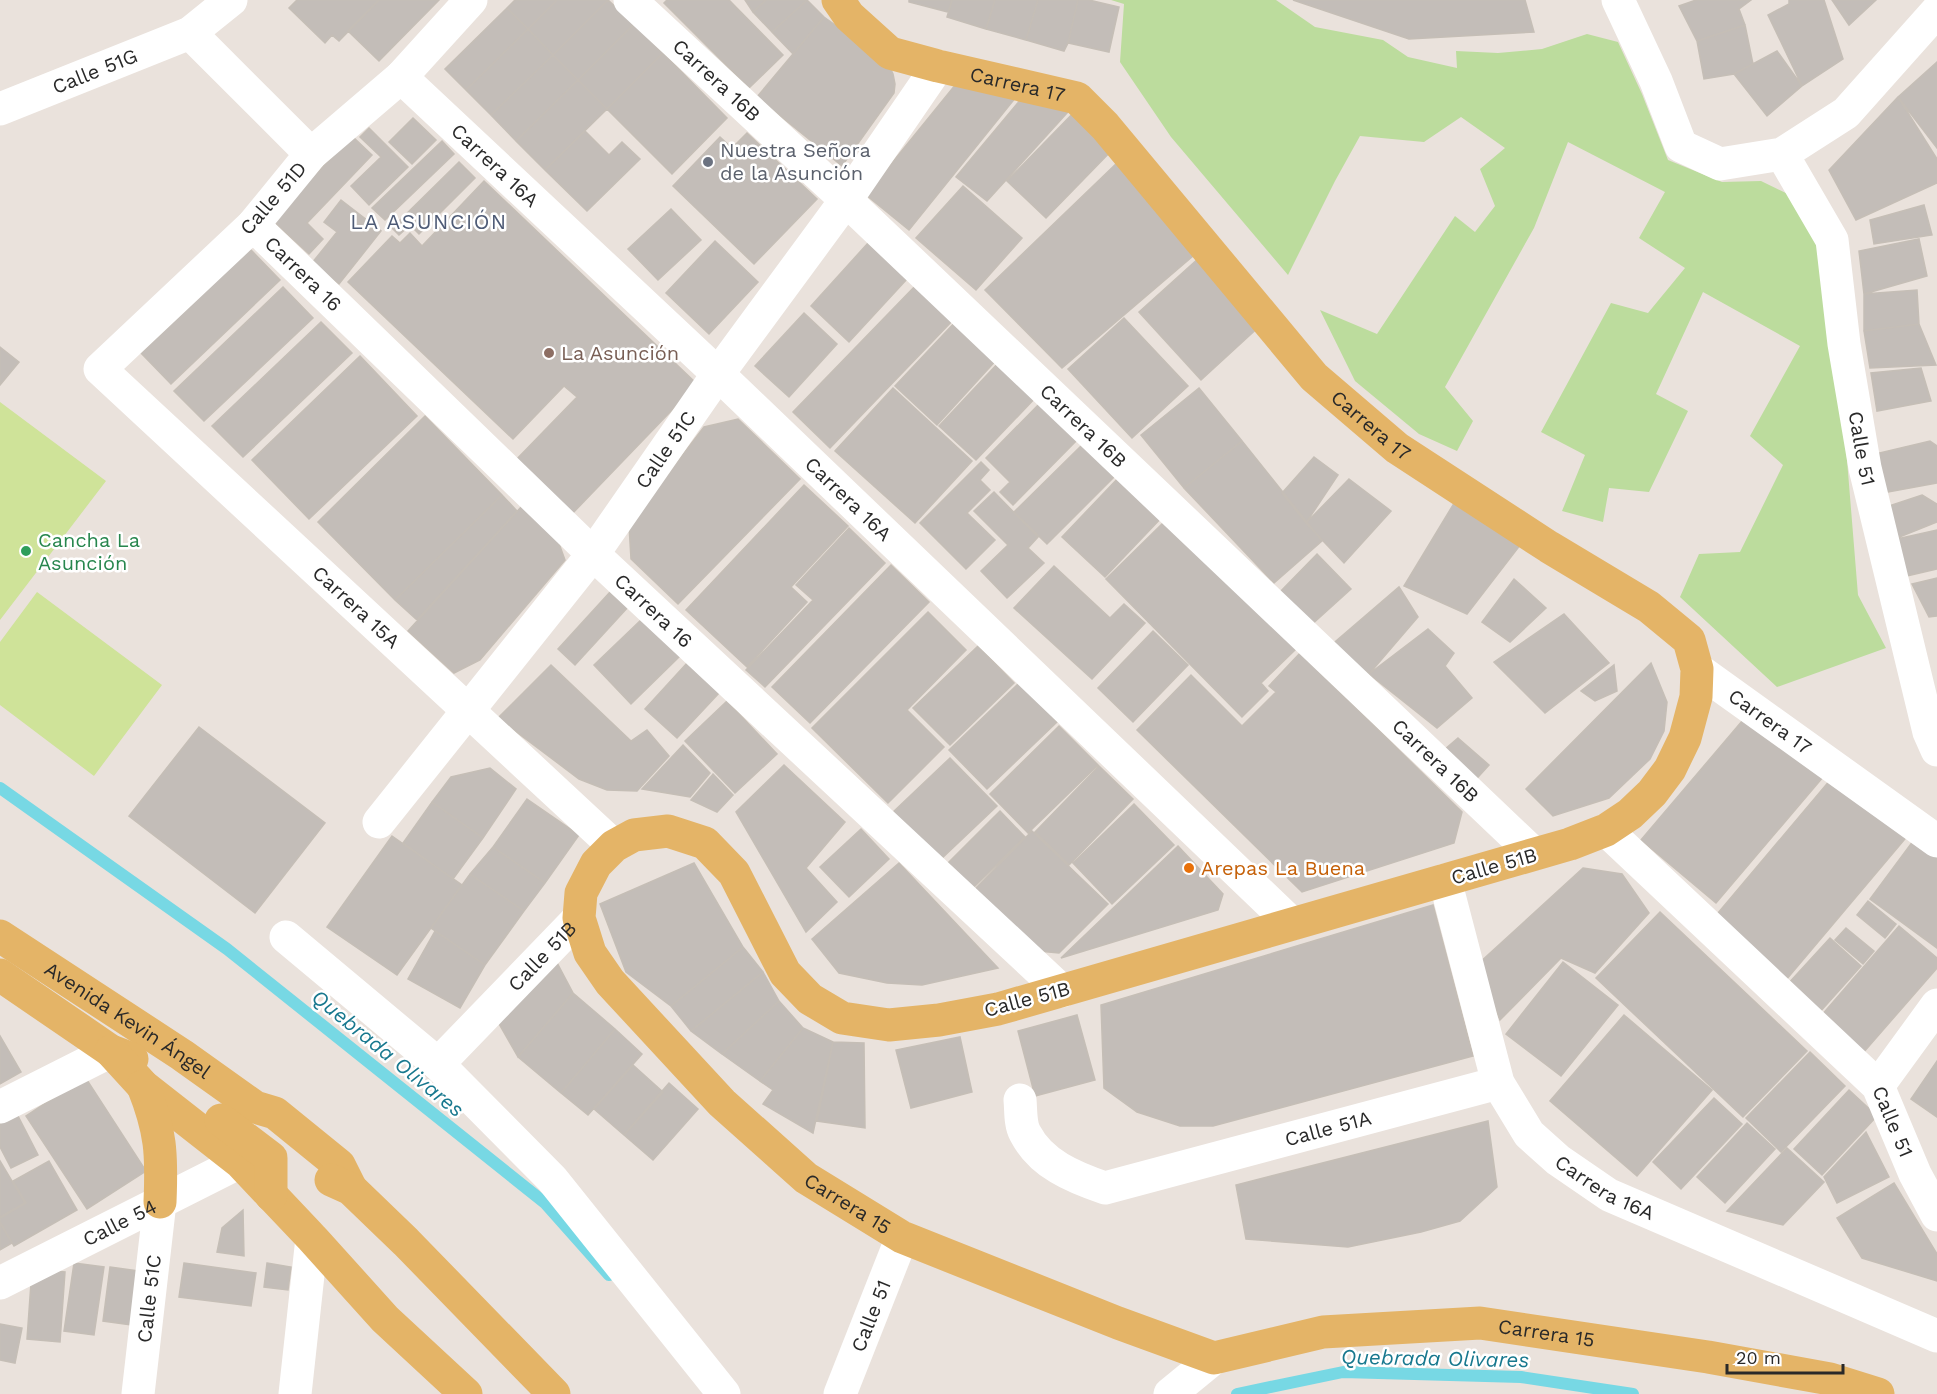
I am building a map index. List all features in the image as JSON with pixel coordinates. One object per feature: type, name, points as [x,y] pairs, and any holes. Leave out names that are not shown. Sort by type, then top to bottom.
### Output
[{"type":"main road","name":"Carrera 17","points":[[838,0],[849,16],[890,53],[1077,98],[1105,126],[1314,377],[1397,448],[1549,547],[1649,607],[1689,640],[1697,669]]},
{"type":"main road","name":"Calle 51B","points":[[579,918],[582,893],[596,864],[614,846],[634,835],[668,831],[705,843],[734,873],[785,973],[810,999],[842,1018],[889,1025],[939,1020],[998,1009],[1570,844],[1606,830],[1630,814],[1652,792],[1670,769],[1685,738],[1696,698],[1697,669]]},
{"type":"main road","name":"Carrera 15","points":[[579,918],[590,953],[610,982],[722,1102],[806,1178],[902,1237],[1118,1323],[1214,1358],[1323,1332],[1480,1323],[1719,1359],[1830,1379],[1878,1394]]},
{"type":"main road","name":"Avenida Kevin Ángel","points":[[0,936],[182,1055],[255,1107],[275,1113],[339,1165],[340,1184],[406,1242],[554,1394]]},
{"type":"main road","name":"Avenida Kevin Ángel","points":[[0,975],[111,1051],[143,1086],[240,1162],[385,1319],[466,1394]]},
{"type":"main road","name":"Avenida Kevin Ángel","points":[[111,1051],[153,1067],[272,1158]]},
{"type":"main road","points":[[143,1086],[158,1130],[161,1160],[160,1202]]},
{"type":"main road","points":[[271,1195],[272,1158]]},
{"type":"main road","points":[[240,1162],[272,1158],[301,1163],[340,1184]]},
{"type":"street","points":[[231,0],[190,33],[311,154]]},
{"type":"street","name":"Calle 51D","points":[[100,369],[253,225],[311,154],[401,77],[471,0]]},
{"type":"street","name":"Carrera 16B","points":[[630,0],[846,200],[1534,854]]},
{"type":"street","points":[[1618,0],[1656,81],[1681,146],[1720,164],[1782,154],[1846,113],[1937,11]]},
{"type":"street","name":"Calle 51G","points":[[0,109],[190,33]]},
{"type":"street","name":"Calle 51C","points":[[379,822],[593,554],[718,374],[846,200],[938,66]]},
{"type":"street","name":"Carrera 16A","points":[[401,77],[718,374],[1292,924]]},
{"type":"street","name":"Calle 51","points":[[1782,154],[1832,240],[1844,344],[1865,468],[1929,732],[1937,750]]},
{"type":"street","name":"Carrera 16","points":[[253,225],[593,554],[1062,991]]},
{"type":"street","name":"Carrera 15A","points":[[100,369],[614,846]]},
{"type":"street","name":"Carrera 17","points":[[1697,669],[1937,841]]},
{"type":"street","points":[[1606,830],[1878,1086]]},
{"type":"street","name":"Carrera 16A","points":[[1445,880],[1498,1083],[1529,1134],[1558,1160],[1609,1195],[1937,1336]]},
{"type":"street","name":"Calle 51B","points":[[438,1064],[579,918]]},
{"type":"street","points":[[286,937],[438,1064],[552,1179],[724,1394]]},
{"type":"street","name":"Calle 51","points":[[1937,1005],[1878,1086],[1915,1174],[1937,1215]]},
{"type":"street","points":[[0,1107],[111,1051]]},
{"type":"street","name":"Calle 51A","points":[[1020,1100],[1023,1131],[1039,1153],[1058,1169],[1105,1188],[1498,1083]]},
{"type":"street","name":"Calle 54","points":[[0,1283],[240,1162]]},
{"type":"street","name":"Calle 51C","points":[[138,1394],[160,1202]]},
{"type":"street","name":"Calle 51","points":[[840,1394],[902,1237]]},
{"type":"street","points":[[296,1394],[312,1238]]},
{"type":"street","name":"Carrera 15","points":[[1170,1394],[1214,1358]]},
{"type":"green space","points":[[1111,0],[1276,0],[1315,27],[1383,40],[1408,57],[1457,68],[1456,51],[1498,53],[1542,49],[1587,34],[1618,42],[1642,94],[1668,160],[1722,182],[1761,181],[1790,195],[1821,231],[1844,423],[1858,595],[1886,648],[1777,687],[1680,597],[1699,554],[1740,552],[1783,465],[1750,436],[1800,346],[1703,292],[1656,394],[1688,411],[1649,492],[1609,488],[1603,522],[1562,511],[1585,455],[1541,432],[1611,303],[1648,313],[1685,268],[1639,238],[1665,192],[1568,142],[1534,228],[1445,387],[1473,421],[1457,451],[1419,434],[1355,381],[1320,310],[1377,334],[1455,216],[1475,232],[1495,206],[1480,169],[1505,148],[1461,117],[1424,142],[1360,136],[1288,275],[1171,137],[1120,62],[1124,4]]},
{"type":"green space","name":"Cancha La Asunción","points":[[0,402],[106,481],[0,620]]},
{"type":"green space","points":[[37,592],[162,685],[94,776],[0,705],[0,642]]},
{"type":"building","points":[[297,0],[379,0],[339,41],[332,35],[325,43],[289,8]]},
{"type":"building","points":[[379,0],[439,0],[379,61],[348,31]]},
{"type":"building","points":[[515,0],[557,0],[528,29],[507,8]]},
{"type":"building","points":[[557,0],[608,0],[553,55],[528,29]]},
{"type":"building","points":[[608,0],[634,24],[578,80],[553,55]]},
{"type":"building","points":[[667,0],[729,0],[783,55],[749,88],[664,3]]},
{"type":"building","points":[[745,0],[766,0],[753,12]]},
{"type":"building","points":[[766,0],[807,0],[772,32],[753,12]]},
{"type":"building","points":[[807,0],[824,17],[793,54],[772,32]]},
{"type":"building","points":[[909,0],[952,0],[948,12],[909,2]]},
{"type":"building","points":[[952,0],[995,0],[986,29],[947,17]]},
{"type":"building","points":[[995,0],[1038,0],[1026,40],[986,29]]},
{"type":"building","points":[[1038,0],[1078,0],[1064,51],[1026,40]]},
{"type":"building","points":[[1078,0],[1089,0],[1119,7],[1109,52],[1068,43]]},
{"type":"building","points":[[1293,0],[1525,0],[1534,32],[1409,39]]},
{"type":"building","points":[[1696,0],[1751,0],[1739,9],[1745,25],[1697,41],[1679,6]]},
{"type":"building","points":[[1789,0],[1824,0],[1843,59],[1802,86],[1768,15],[1789,4]]},
{"type":"building","points":[[1832,0],[1876,0],[1849,25]]},
{"type":"building","points":[[507,8],[528,29],[466,90],[445,69]]},
{"type":"building","points":[[824,17],[888,63],[895,84],[894,93],[842,166],[757,97]]},
{"type":"building","points":[[634,24],[663,53],[607,109],[578,80]]},
{"type":"building","points":[[1745,25],[1753,64],[1734,74],[1704,79],[1697,41]]},
{"type":"building","points":[[528,29],[553,55],[491,115],[466,90]]},
{"type":"building","points":[[1777,51],[1802,86],[1767,116],[1734,74]]},
{"type":"building","points":[[663,53],[727,118],[672,174],[607,109]]},
{"type":"building","points":[[553,55],[578,80],[516,141],[491,115]]},
{"type":"building","points":[[1937,62],[1937,148],[1898,97]]},
{"type":"building","points":[[960,79],[1020,92],[909,230],[866,195]]},
{"type":"building","points":[[578,80],[607,109],[545,170],[516,141]]},
{"type":"building","points":[[1027,92],[1077,102],[987,201],[956,177]]},
{"type":"building","points":[[1898,97],[1937,159],[1937,183],[1856,220],[1829,170]]},
{"type":"building","points":[[1079,107],[1117,145],[1046,218],[1007,181]]},
{"type":"building","points":[[413,118],[436,140],[412,164],[389,142]]},
{"type":"building","points":[[369,128],[408,167],[369,205],[351,186],[381,157],[360,137]]},
{"type":"building","points":[[585,131],[609,155],[622,142],[640,159],[587,211],[545,170]]},
{"type":"building","points":[[747,133],[817,199],[754,264],[673,186],[720,137],[732,148]]},
{"type":"building","points":[[352,136],[372,155],[307,223],[323,239],[309,254],[272,220]]},
{"type":"building","points":[[442,141],[454,154],[385,220],[372,208]]},
{"type":"building","points":[[1121,159],[1200,250],[1062,368],[985,290]]},
{"type":"building","points":[[459,162],[475,178],[419,234],[410,225],[399,235],[392,228]]},
{"type":"building","points":[[484,181],[697,384],[570,516],[513,463],[577,397],[564,386],[513,439],[348,282],[392,236],[400,243],[410,233],[422,246]]},
{"type":"building","points":[[963,186],[1022,238],[976,290],[916,238]]},
{"type":"building","points":[[341,200],[381,231],[339,284],[312,263],[337,232],[324,222]]},
{"type":"building","points":[[1924,205],[1932,235],[1874,244],[1870,220]]},
{"type":"building","points":[[671,209],[701,240],[658,280],[628,249]]},
{"type":"building","points":[[1919,239],[1927,276],[1864,294],[1859,251]]},
{"type":"building","points":[[715,241],[758,282],[709,334],[666,293]]},
{"type":"building","points":[[868,243],[907,279],[849,342],[811,306]]},
{"type":"building","points":[[250,249],[280,280],[171,384],[141,353]]},
{"type":"building","points":[[1200,257],[1262,324],[1201,380],[1139,312]]},
{"type":"building","points":[[918,283],[955,318],[830,448],[793,412]]},
{"type":"building","points":[[283,287],[313,318],[204,421],[174,391]]},
{"type":"building","points":[[1917,290],[1919,324],[1864,331],[1864,294]]},
{"type":"building","points":[[804,313],[837,344],[789,397],[755,366]]},
{"type":"building","points":[[1124,318],[1188,386],[1132,438],[1068,369]]},
{"type":"building","points":[[958,319],[999,357],[937,425],[895,386]]},
{"type":"building","points":[[321,322],[352,353],[243,457],[212,426]]},
{"type":"building","points":[[1919,324],[1936,365],[1870,368],[1864,331]]},
{"type":"building","points":[[0,347],[19,362],[0,385]]},
{"type":"building","points":[[360,356],[417,416],[309,519],[252,460]]},
{"type":"building","points":[[1001,360],[1038,395],[976,460],[939,426]]},
{"type":"building","points":[[1921,368],[1931,401],[1877,411],[1871,373]]},
{"type":"building","points":[[893,388],[972,461],[915,523],[835,451]]},
{"type":"building","points":[[1199,388],[1242,441],[1184,488],[1141,435]]},
{"type":"building","points":[[1043,400],[1080,437],[1013,505],[1000,492],[1010,482],[986,458]]},
{"type":"building","points":[[425,416],[502,495],[395,600],[318,522]]},
{"type":"building","points":[[738,419],[800,479],[678,604],[631,559],[629,525],[704,427]]},
{"type":"building","points":[[1242,441],[1322,541],[1274,583],[1184,488]]},
{"type":"building","points":[[1930,441],[1937,446],[1937,483],[1883,493],[1871,455]]},
{"type":"building","points":[[1084,443],[1116,475],[1047,544],[1014,512]]},
{"type":"building","points":[[1314,457],[1338,475],[1306,523],[1282,493]]},
{"type":"building","points":[[981,462],[989,470],[980,480],[990,490],[967,513],[995,540],[966,569],[920,523]]},
{"type":"building","points":[[1121,475],[1164,515],[1105,577],[1062,537]]},
{"type":"building","points":[[1349,479],[1391,511],[1344,563],[1306,523]]},
{"type":"building","points":[[804,485],[848,526],[791,587],[807,602],[747,667],[686,610]]},
{"type":"building","points":[[994,492],[1038,537],[1028,548],[1044,563],[1007,598],[981,571],[1008,545],[974,511]]},
{"type":"building","points":[[502,495],[517,511],[417,620],[395,600]]},
{"type":"building","points":[[1922,495],[1937,504],[1937,522],[1892,540],[1880,509]]},
{"type":"building","points":[[1456,500],[1521,544],[1467,614],[1404,586]]},
{"type":"building","points":[[522,506],[557,538],[565,560],[480,660],[454,673],[408,631]]},
{"type":"building","points":[[1167,519],[1296,649],[1261,683],[1268,691],[1242,717],[1106,579]]},
{"type":"building","points":[[849,528],[885,563],[765,687],[746,670],[813,600],[796,585]]},
{"type":"building","points":[[1937,530],[1937,569],[1898,578],[1892,540]]},
{"type":"building","points":[[1317,554],[1351,589],[1309,627],[1277,595]]},
{"type":"building","points":[[891,565],[929,602],[810,723],[772,687]]},
{"type":"building","points":[[1054,566],[1110,618],[1124,604],[1145,623],[1092,679],[1014,608]]},
{"type":"building","points":[[1937,578],[1937,616],[1929,617],[1912,584]]},
{"type":"building","points":[[1514,579],[1546,608],[1510,642],[1482,622]]},
{"type":"building","points":[[1399,587],[1418,617],[1369,674],[1328,648]]},
{"type":"building","points":[[610,592],[628,607],[575,665],[558,649]]},
{"type":"building","points":[[928,612],[966,650],[907,710],[944,747],[888,803],[812,728]]},
{"type":"building","points":[[1564,614],[1609,663],[1545,713],[1494,662]]},
{"type":"building","points":[[643,618],[680,656],[631,704],[594,665]]},
{"type":"building","points":[[1428,629],[1454,653],[1445,666],[1472,698],[1437,728],[1369,674]]},
{"type":"building","points":[[1153,631],[1188,665],[1133,722],[1098,688]]},
{"type":"building","points":[[978,646],[1014,683],[950,745],[913,708]]},
{"type":"building","points":[[1300,653],[1462,812],[1454,843],[1302,892],[1137,730],[1191,675],[1242,726],[1276,692],[1269,686]]},
{"type":"building","points":[[687,663],[719,693],[677,738],[645,709]]},
{"type":"building","points":[[1651,663],[1667,702],[1664,731],[1650,759],[1609,798],[1553,816],[1526,789]]},
{"type":"building","points":[[551,665],[631,741],[647,730],[669,756],[637,791],[607,790],[579,779],[498,718]]},
{"type":"building","points":[[1614,665],[1617,691],[1595,701],[1581,691]]},
{"type":"building","points":[[1020,682],[1057,722],[987,789],[949,750]]},
{"type":"building","points":[[727,701],[777,754],[735,793],[685,741]]},
{"type":"building","points":[[1748,714],[1823,777],[1716,903],[1641,840]]},
{"type":"building","points":[[1059,726],[1098,765],[1028,833],[990,794]]},
{"type":"building","points":[[199,727],[325,823],[255,913],[129,816]]},
{"type":"building","points":[[1458,738],[1489,765],[1470,786],[1437,756]]},
{"type":"building","points":[[683,745],[710,773],[690,797],[642,789]]},
{"type":"building","points":[[950,758],[997,806],[938,862],[891,814]]},
{"type":"building","points":[[784,765],[845,822],[806,868],[837,902],[806,932],[736,812]]},
{"type":"building","points":[[1099,766],[1133,799],[1069,865],[1035,832]]},
{"type":"building","points":[[490,768],[516,789],[483,838],[432,802],[451,777]]},
{"type":"building","points":[[1836,773],[1909,834],[1786,980],[1713,919]]},
{"type":"building","points":[[713,774],[733,795],[717,812],[691,800]]},
{"type":"building","points":[[527,799],[579,835],[545,883],[493,847]]},
{"type":"building","points":[[432,802],[483,838],[453,879],[403,843]]},
{"type":"building","points":[[1134,804],[1174,845],[1112,904],[1073,863]]},
{"type":"building","points":[[1000,811],[1025,837],[973,888],[948,863]]},
{"type":"building","points":[[861,829],[889,859],[849,897],[820,867]]},
{"type":"building","points":[[1032,831],[1108,904],[1059,953],[1038,951],[975,889]]},
{"type":"building","points":[[1919,833],[1937,846],[1937,948],[1870,899]]},
{"type":"building","points":[[392,836],[462,885],[397,975],[327,927]]},
{"type":"building","points":[[1178,846],[1223,894],[1218,910],[1061,958]]},
{"type":"building","points":[[493,847],[545,883],[524,911],[470,874]]},
{"type":"building","points":[[694,863],[743,947],[671,1006],[626,972],[600,904]]},
{"type":"building","points":[[899,863],[998,968],[922,985],[887,983],[839,973],[812,939]]},
{"type":"building","points":[[1583,868],[1622,874],[1649,913],[1595,973],[1561,958],[1500,1020],[1477,965]]},
{"type":"building","points":[[470,874],[524,911],[485,965],[431,928]]},
{"type":"building","points":[[1868,901],[1896,924],[1885,938],[1857,915]]},
{"type":"building","points":[[1433,905],[1473,1056],[1213,1126],[1180,1126],[1137,1112],[1104,1088],[1101,1005]]},
{"type":"building","points":[[1660,912],[1807,1051],[1743,1117],[1596,978]]},
{"type":"building","points":[[1899,926],[1937,958],[1937,968],[1863,1053],[1821,1016]]},
{"type":"building","points":[[1846,928],[1874,951],[1863,964],[1835,940]]},
{"type":"building","points":[[435,931],[485,965],[460,1008],[408,979]]},
{"type":"building","points":[[1830,938],[1861,966],[1819,1013],[1787,985]]},
{"type":"building","points":[[743,947],[763,972],[691,1031],[671,1006]]},
{"type":"building","points":[[554,957],[573,993],[518,1057],[494,1015]]},
{"type":"building","points":[[1563,962],[1618,1005],[1561,1076],[1506,1034]]},
{"type":"building","points":[[763,972],[779,1001],[722,1054],[691,1031]]},
{"type":"building","points":[[573,993],[615,1029],[561,1093],[518,1057]]},
{"type":"building","points":[[779,1001],[803,1028],[760,1081],[722,1054]]},
{"type":"building","points":[[1077,1015],[1095,1080],[1035,1096],[1018,1031]]},
{"type":"building","points":[[1624,1015],[1712,1090],[1637,1176],[1550,1101]]},
{"type":"building","points":[[803,1028],[833,1042],[813,1133],[763,1104],[773,1090],[760,1081]]},
{"type":"building","points":[[615,1029],[642,1054],[588,1115],[561,1093]]},
{"type":"building","points":[[0,1036],[21,1072],[0,1084]]},
{"type":"building","points":[[960,1037],[972,1092],[911,1108],[896,1050]]},
{"type":"building","points":[[833,1042],[864,1043],[865,1128],[817,1121]]},
{"type":"building","points":[[1810,1052],[1845,1086],[1781,1152],[1746,1118]]},
{"type":"building","points":[[1937,1061],[1937,1117],[1911,1099]]},
{"type":"building","points":[[633,1065],[663,1092],[624,1135],[594,1109]]},
{"type":"building","points":[[85,1077],[146,1171],[87,1209],[26,1116]]},
{"type":"building","points":[[669,1083],[698,1109],[653,1160],[624,1135]]},
{"type":"building","points":[[1849,1090],[1877,1116],[1822,1175],[1794,1149]]},
{"type":"building","points":[[1714,1098],[1742,1124],[1681,1189],[1653,1162]]},
{"type":"building","points":[[17,1114],[38,1155],[11,1168],[0,1147],[0,1123]]},
{"type":"building","points":[[1488,1121],[1497,1187],[1460,1221],[1421,1232],[1348,1247],[1246,1239],[1236,1185]]},
{"type":"building","points":[[1747,1123],[1775,1149],[1725,1203],[1697,1177]]},
{"type":"building","points":[[1866,1132],[1889,1177],[1837,1203],[1824,1177]]},
{"type":"building","points":[[1787,1148],[1824,1182],[1783,1225],[1727,1211]]},
{"type":"building","points":[[0,1161],[25,1203],[0,1217]]},
{"type":"building","points":[[49,1161],[77,1210],[14,1246],[0,1222],[0,1218],[26,1203],[13,1181]]},
{"type":"building","points":[[1894,1183],[1937,1254],[1937,1281],[1862,1258],[1837,1218]]},
{"type":"building","points":[[243,1210],[244,1256],[217,1252],[222,1228]]},
{"type":"building","points":[[0,1223],[12,1243],[0,1250]]},
{"type":"building","points":[[74,1263],[104,1267],[94,1335],[64,1331]]},
{"type":"building","points":[[184,1263],[256,1273],[251,1306],[179,1297]]},
{"type":"building","points":[[267,1263],[291,1267],[288,1290],[264,1287]]},
{"type":"building","points":[[110,1267],[138,1271],[131,1325],[103,1321]]},
{"type":"building","points":[[32,1269],[65,1272],[60,1342],[27,1339]]},
{"type":"building","points":[[0,1324],[22,1328],[15,1363],[0,1360]]},
{"type":"waterway","name":"Quebrada Olivares","points":[[0,788],[227,949],[545,1203],[609,1275]]},
{"type":"waterway","name":"Quebrada Olivares","points":[[1237,1394],[1343,1372],[1521,1377],[1633,1394]]},
{"type":"place","name":"Nuestra Señora de la Asunción","points":[[708,162]]},
{"type":"place","name":"La Asunción","points":[[549,353]]},
{"type":"place","name":"Cancha La Asunción","points":[[26,551]]},
{"type":"place","name":"Arepas La Buena","points":[[1189,868]]},
{"type":"district","name":"LA ASUNCIÓN","points":[[429,221]]}]
